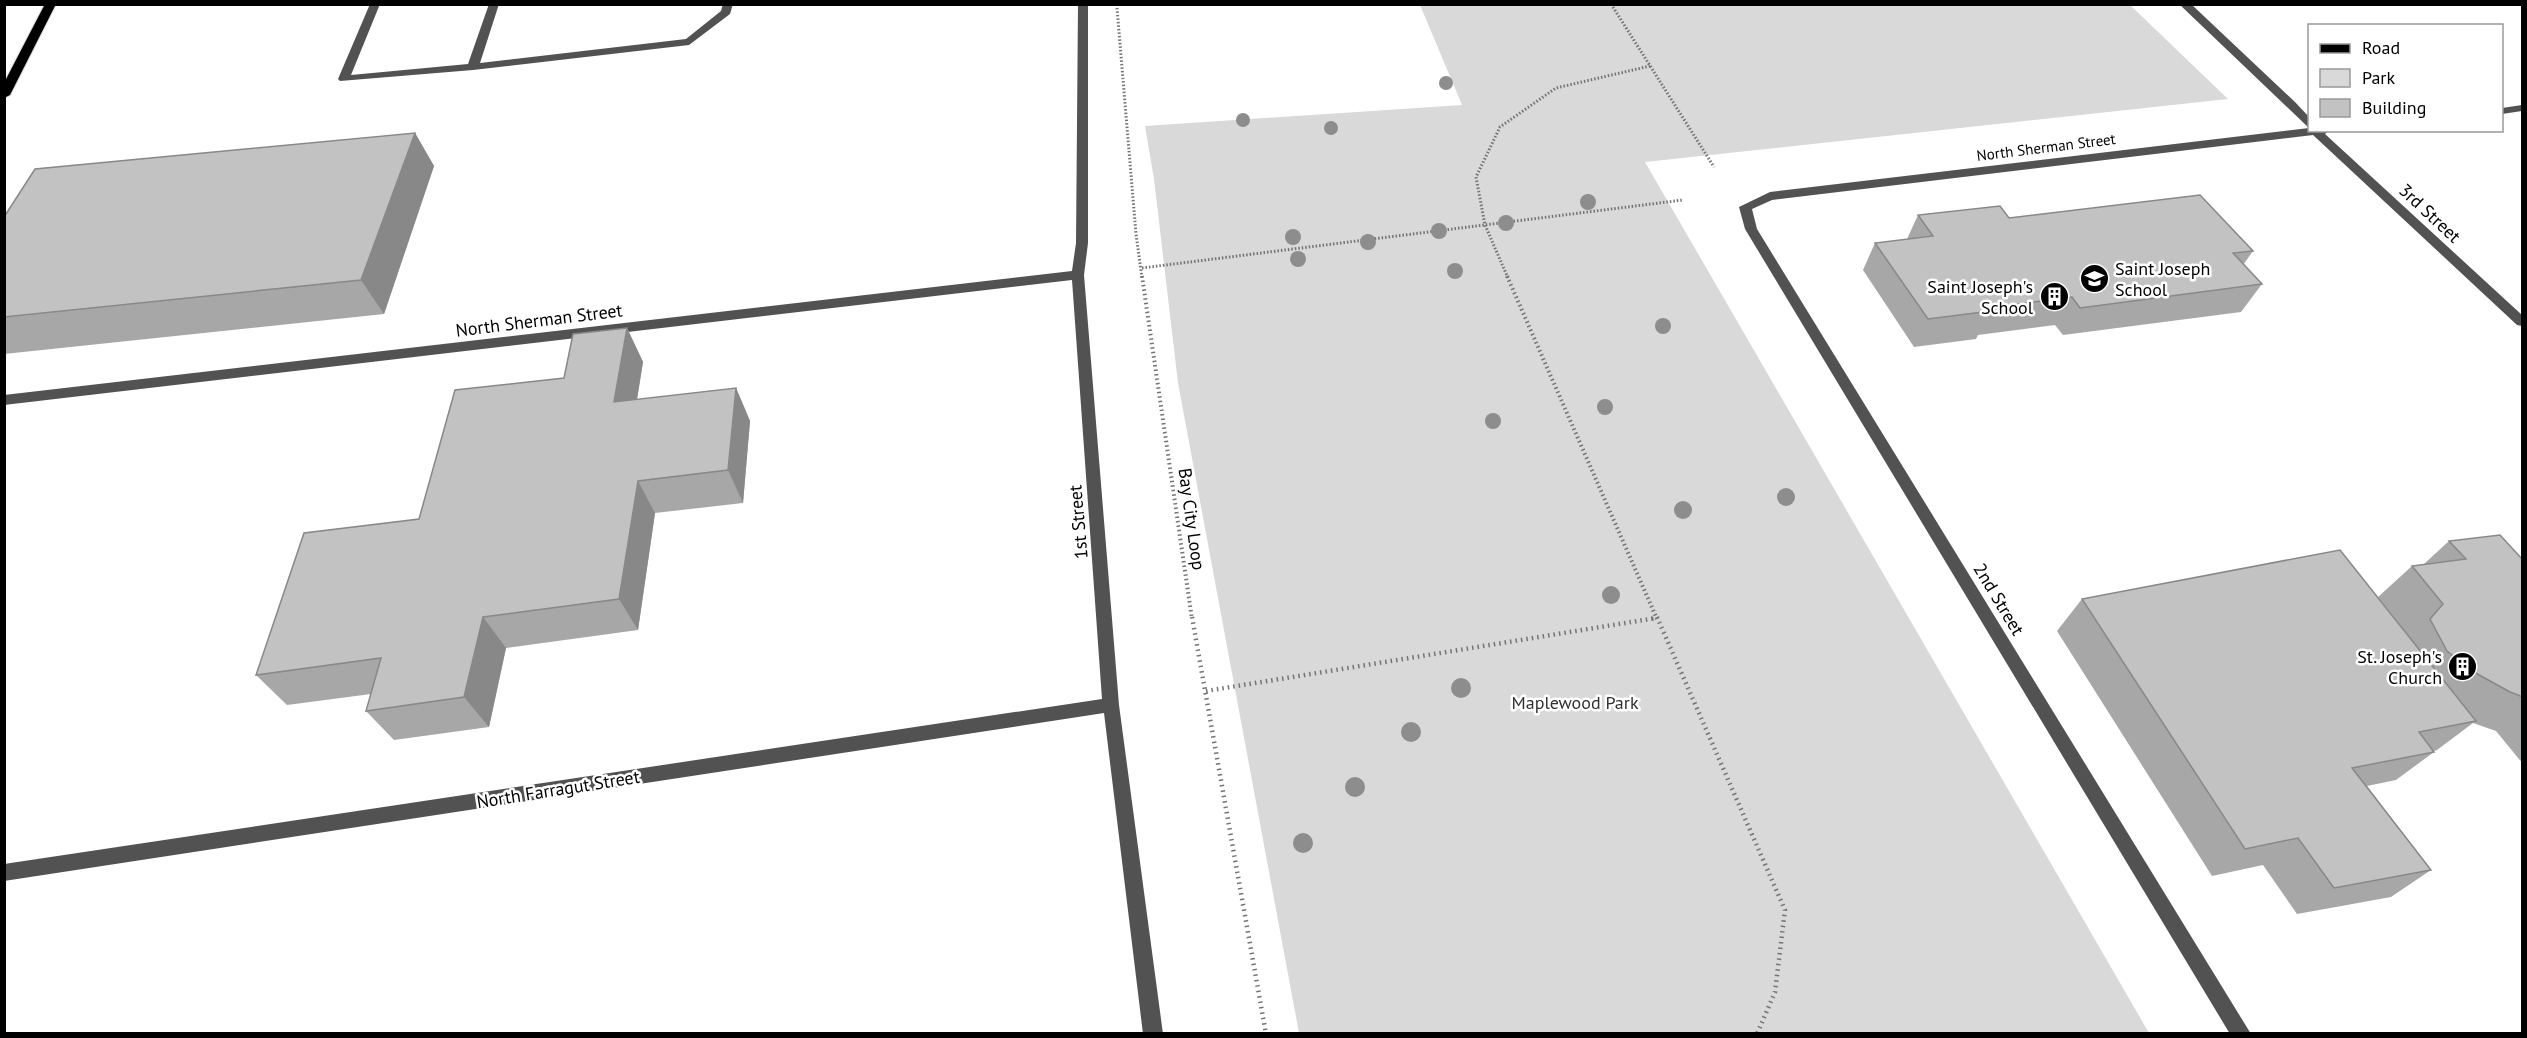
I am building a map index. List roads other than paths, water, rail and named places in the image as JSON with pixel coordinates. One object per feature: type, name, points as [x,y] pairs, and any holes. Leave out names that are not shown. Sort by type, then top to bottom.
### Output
[{"type":"main road","points":[[4,95],[51,4]]},
{"type":"street","points":[[375,4],[344,79],[473,67],[689,42],[726,12],[728,4]]},
{"type":"street","points":[[473,67],[494,4]]},
{"type":"street","name":"1st Street","points":[[1083,4],[1082,243],[1078,275],[1111,705],[1153,1034]]},
{"type":"street","name":"3rd Street","points":[[2184,4],[2308,122]]},
{"type":"street","points":[[2503,111],[2523,108]]},
{"type":"street","name":"North Sherman Street","points":[[1770,196],[2308,131]]},
{"type":"street","name":"3rd Street","points":[[2318,132],[2523,322]]},
{"type":"street","name":"2nd Street","points":[[1770,196],[1745,207],[1751,229],[2241,1034]]},
{"type":"street","name":"North Sherman Street","points":[[4,400],[1078,275]]},
{"type":"street","name":"North Farragut Street","points":[[4,873],[1111,705]]},
{"type":"place","name":"Saint Joseph School","points":[[2094,278]]},
{"type":"place","name":"Saint Joseph's School","points":[[2054,296]]},
{"type":"place","name":"St. Joseph's Church","points":[[2463,666]]},
{"type":"park label","name":"Maplewood Park","points":[[1575,702]]}]
